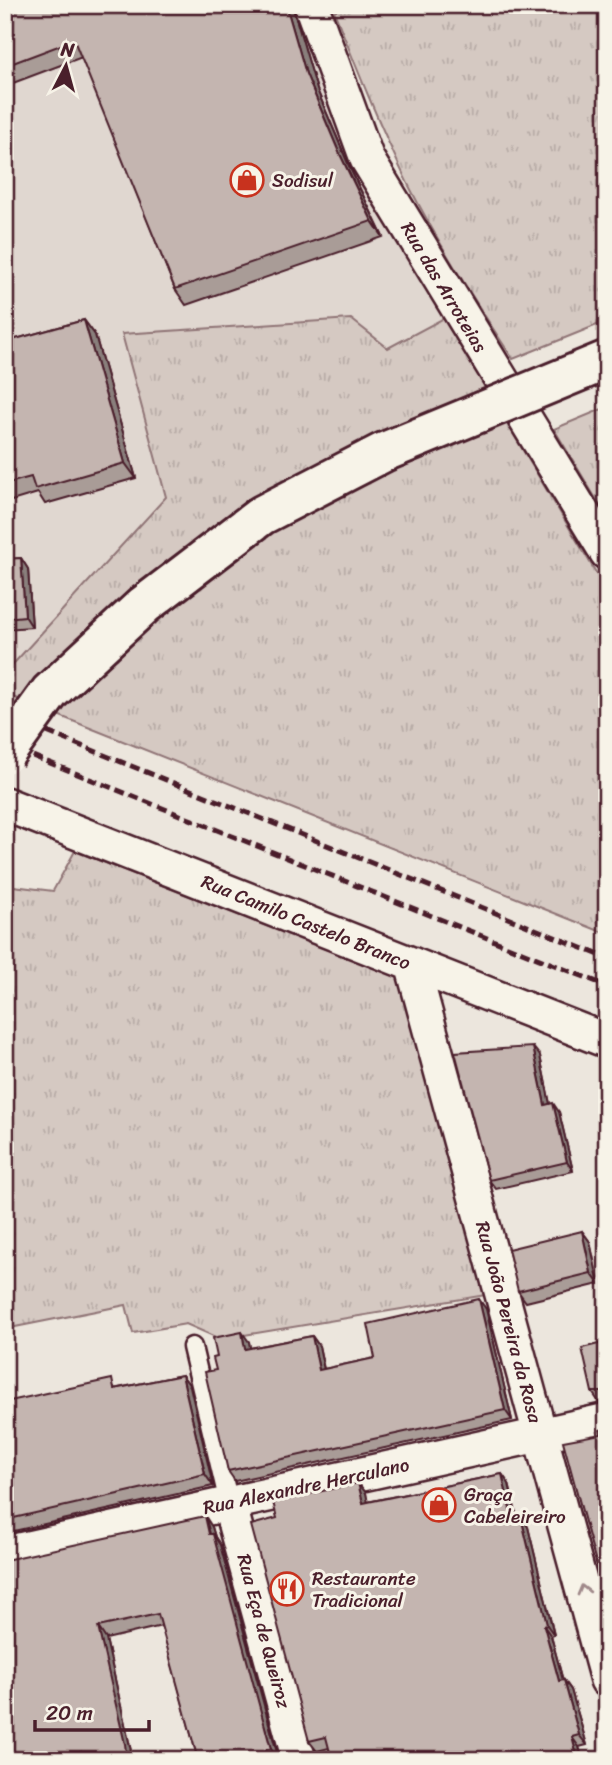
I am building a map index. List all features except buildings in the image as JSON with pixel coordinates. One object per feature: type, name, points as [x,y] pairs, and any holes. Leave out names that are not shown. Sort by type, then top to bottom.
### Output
[{"type":"street","name":"Rua das Arroteias","points":[[311,5],[367,159],[607,553]]},
{"type":"street","points":[[5,754],[50,692],[144,605],[262,515],[384,452],[607,360]]},
{"type":"street","name":"Rua Camilo Castelo Branco","points":[[5,804],[607,1041]]},
{"type":"street","name":"Rua João Pereira da Rosa","points":[[412,964],[607,1680]]},
{"type":"street","name":"Rua Alexandre Herculano","points":[[5,1553],[607,1420]]},
{"type":"street","name":"Rua Eça de Queiroz","points":[[229,1503],[299,1760]]},
{"type":"lane","points":[[192,1347],[229,1503]]},
{"type":"shaded area","points":[[5,5],[348,5],[315,18],[460,310],[388,348],[122,334],[166,497],[6,673]]},
{"type":"green space","points":[[348,5],[607,5],[607,321],[513,359],[445,251],[398,163],[334,11]]},
{"type":"green space","points":[[444,318],[607,591],[607,934],[5,694],[5,673],[166,497],[122,334],[351,319],[388,348]]},
{"type":"green space","points":[[607,407],[607,517],[554,429]]},
{"type":"green space","points":[[75,851],[405,980],[486,1295],[220,1339],[186,1324],[133,1333],[126,1305],[5,1329],[5,885],[53,891]]},
{"type":"railway","points":[[5,715],[607,958]]},
{"type":"railway","points":[[5,745],[607,986]]},
{"type":"place","name":"Sodisul","points":[[247,180]]},
{"type":"place","name":"Graça Cabeleireiro","points":[[439,1505]]},
{"type":"place","name":"Restaurante Tradicional","points":[[287,1589]]}]
